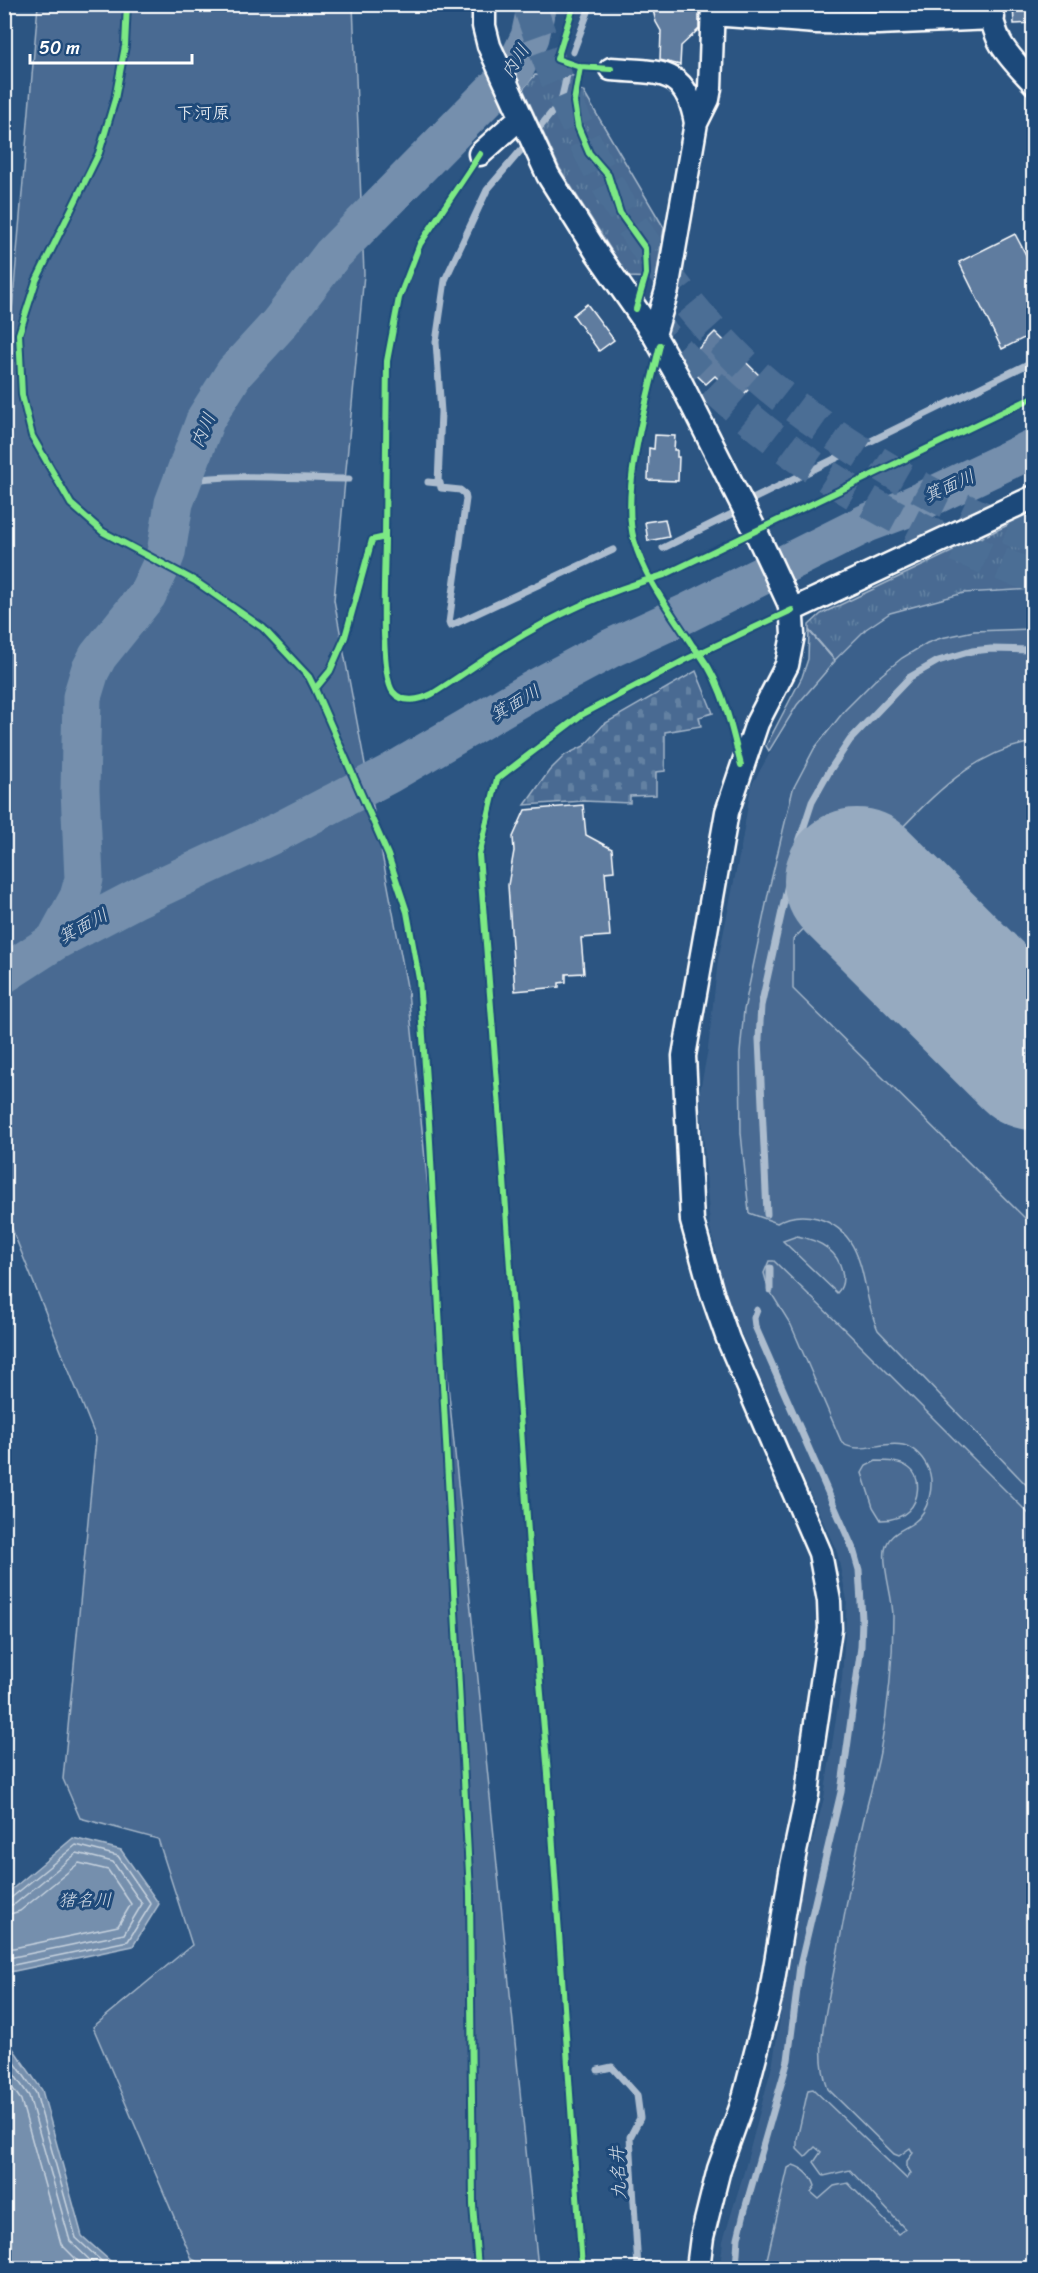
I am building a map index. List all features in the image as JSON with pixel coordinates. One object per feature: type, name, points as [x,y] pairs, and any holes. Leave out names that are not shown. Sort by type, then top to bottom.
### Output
[{"type":"street","points":[[484,4],[486,35],[495,61],[548,175],[654,335],[678,377],[758,534],[790,606],[793,635],[787,665],[752,736],[727,812],[684,1056],[692,1221],[712,1293],[728,1339],[820,1553],[829,1601],[830,1629],[807,1795],[792,1866],[770,1998],[743,2102],[719,2169],[702,2237],[698,2268]]},
{"type":"street","points":[[654,335],[669,279],[696,123],[708,99],[710,88],[713,9],[816,22],[878,23],[989,11],[999,40],[1007,54],[1034,83]]},
{"type":"street","points":[[611,69],[660,74],[676,80],[690,98],[696,123]]},
{"type":"street","points":[[480,154],[518,111]]},
{"type":"street","points":[[790,606],[1034,497]]},
{"type":"shaded area","points":[[1033,590],[1033,2268],[720,2268],[723,2241],[773,2062],[802,1881],[824,1798],[842,1679],[847,1600],[837,1552],[782,1432],[727,1299],[710,1227],[700,1091],[708,1049],[718,960],[751,786],[797,706],[824,672],[866,630],[890,613],[965,594]]},
{"type":"green space","points":[[38,5],[353,5],[364,274],[334,600],[408,992],[538,2268],[208,2268],[192,2259],[93,2027],[192,1945],[158,1839],[80,1818],[63,1779],[96,1438],[4,1209],[4,405]]},
{"type":"green space","points":[[535,75],[578,76],[579,90],[583,91],[664,228],[656,278],[628,277],[560,169],[523,89]]},
{"type":"green space","points":[[1033,513],[1033,589],[964,593],[890,613],[866,629],[835,660],[809,630],[809,625],[821,614]]},
{"type":"green space","points":[[1033,629],[1033,742],[1009,748],[987,758],[966,770],[947,785],[928,801],[814,918],[793,940],[793,989],[1033,1226],[1033,1492],[878,1330],[855,1249],[846,1236],[834,1225],[817,1218],[796,1216],[777,1223],[749,1213],[741,1133],[740,1053],[744,1010],[793,789],[814,749],[845,710],[875,680],[902,658],[927,643],[974,631]]},
{"type":"green space","points":[[809,631],[835,661],[797,705],[769,751],[766,746],[802,677],[808,659]]},
{"type":"green space","points":[[696,671],[713,713],[699,717],[701,726],[665,732],[665,771],[656,772],[656,795],[630,796],[630,803],[583,801],[525,805],[549,771],[565,755],[584,746],[604,724]]},
{"type":"green space","points":[[797,1236],[819,1243],[836,1257],[843,1277],[842,1286],[837,1293],[783,1241]]},
{"type":"green space","points":[[769,1261],[774,1261],[844,1329],[1033,1518],[1033,2268],[765,2268],[788,2168],[793,2165],[804,2170],[814,2182],[815,2186],[811,2192],[819,2199],[834,2186],[848,2183],[898,2234],[905,2229],[850,2170],[824,2176],[814,2162],[821,2152],[815,2147],[805,2157],[797,2149],[797,2139],[808,2090],[813,2089],[907,2179],[911,2173],[907,2167],[907,2161],[913,2153],[910,2148],[899,2156],[894,2154],[828,2089],[822,2059],[822,2043],[823,2027],[853,1871],[883,1736],[888,1702],[893,1617],[884,1557],[885,1550],[892,1537],[919,1518],[927,1505],[931,1489],[927,1466],[917,1453],[907,1446],[896,1444],[862,1448],[842,1443],[791,1325],[768,1288],[764,1273]]},
{"type":"green space","points":[[876,1461],[902,1464],[909,1468],[916,1477],[918,1489],[915,1501],[908,1511],[899,1517],[881,1520],[873,1507],[862,1473],[866,1466]]},
{"type":"water","name":"猪名川","points":[[73,1838],[121,1850],[159,1904],[133,1946],[5,1973],[5,1895]]},
{"type":"water","points":[[5,2037],[42,2090],[82,2236],[118,2268],[5,2268]]},
{"type":"building","points":[[699,4],[699,29],[681,46],[680,65],[660,60],[661,31],[652,6]]},
{"type":"building","points":[[1013,4],[1034,4],[1034,23],[1014,24]]},
{"type":"building","points":[[1015,234],[1034,270],[1034,333],[1002,349],[959,262]]},
{"type":"building","points":[[587,304],[614,340],[599,351],[573,315]]},
{"type":"building","points":[[715,332],[761,377],[739,399],[715,376],[706,384],[687,366],[696,357],[693,354]]},
{"type":"building","points":[[655,435],[675,436],[674,450],[677,450],[677,457],[679,457],[678,481],[648,480],[649,448],[654,449]]},
{"type":"building","points":[[665,519],[669,537],[648,541],[645,522]]},
{"type":"building","points":[[583,805],[586,835],[612,849],[614,871],[605,872],[610,936],[581,938],[584,973],[566,974],[566,982],[559,983],[559,987],[515,991],[508,885],[514,851],[513,837],[525,810]]},
{"type":"waterway","name":"内川","points":[[55,941],[79,897],[84,879],[80,790],[82,697],[90,671],[98,656],[147,595],[161,566],[166,553],[174,503],[206,418],[235,372],[278,325],[332,255],[514,70],[530,37],[537,4]]},
{"type":"waterway","points":[[573,52],[591,4]]},
{"type":"waterway","points":[[540,127],[561,101],[567,75]]},
{"type":"waterway","points":[[428,482],[438,483],[441,412],[436,342],[445,280],[487,190],[522,149]]},
{"type":"waterway","points":[[753,499],[1034,361]]},
{"type":"waterway","name":"箕面川","points":[[4,974],[55,941],[137,898],[278,832],[389,774],[531,691],[611,648],[687,613],[867,523],[907,508],[1034,448]]},
{"type":"waterway","points":[[181,482],[222,477],[349,479]]},
{"type":"waterway","points":[[438,483],[441,488],[460,490],[465,494],[466,499],[450,626],[613,550]]},
{"type":"waterway","points":[[663,548],[732,514]]},
{"type":"waterway","points":[[767,1214],[759,1039],[761,1006],[794,857],[812,802],[850,740],[910,677],[938,661],[972,651],[1034,650]]},
{"type":"waterway","points":[[770,1268],[770,1290]]},
{"type":"waterway","points":[[736,2268],[738,2238],[745,2209],[788,2060],[800,1966],[841,1792],[861,1647],[862,1619],[859,1570],[853,1549],[755,1326],[754,1318],[757,1310]]},
{"type":"waterway","name":"九名井","points":[[598,2070],[612,2067],[637,2095],[640,2118],[630,2137],[638,2268]]},
{"type":"runway","points":[[857,881],[1034,1057]]},
{"type":"tunnel","points":[[529,4],[566,102],[614,195],[641,239],[671,281],[704,322],[740,360],[801,411],[886,468],[969,512],[1034,537]]},
{"type":"tunnel","points":[[645,313],[684,358],[727,399],[772,437],[821,472],[871,503],[924,531],[1034,576]]},
{"type":"cycle path","points":[[127,4],[125,46],[115,99],[99,153],[36,281],[19,334],[22,395],[32,436],[71,504],[103,532],[195,581],[263,628],[309,677],[315,689],[330,671],[345,637],[372,540],[385,537],[384,642],[389,681],[397,696],[407,699],[422,698],[432,694],[505,646],[562,614],[622,588],[664,575],[1034,397]]},
{"type":"cycle path","points":[[574,4],[557,59],[580,67],[611,69]]},
{"type":"cycle path","points":[[580,67],[574,102],[578,127],[589,153],[608,175],[620,213],[645,248],[646,274],[636,309]]},
{"type":"cycle path","points":[[385,537],[387,361],[399,298],[420,244],[480,154]]},
{"type":"cycle path","points":[[660,345],[633,470],[630,496],[634,540],[651,581],[711,671],[724,701],[741,765]]},
{"type":"cycle path","points":[[582,2268],[548,1774],[532,1591],[500,1121],[479,855],[497,779],[581,715],[685,660],[792,610]]},
{"type":"cycle path","points":[[315,689],[388,855],[407,912],[419,979],[429,1123],[470,1892],[473,2205],[478,2268]]},
{"type":"district","name":"下河原","points":[[203,113]]}]
